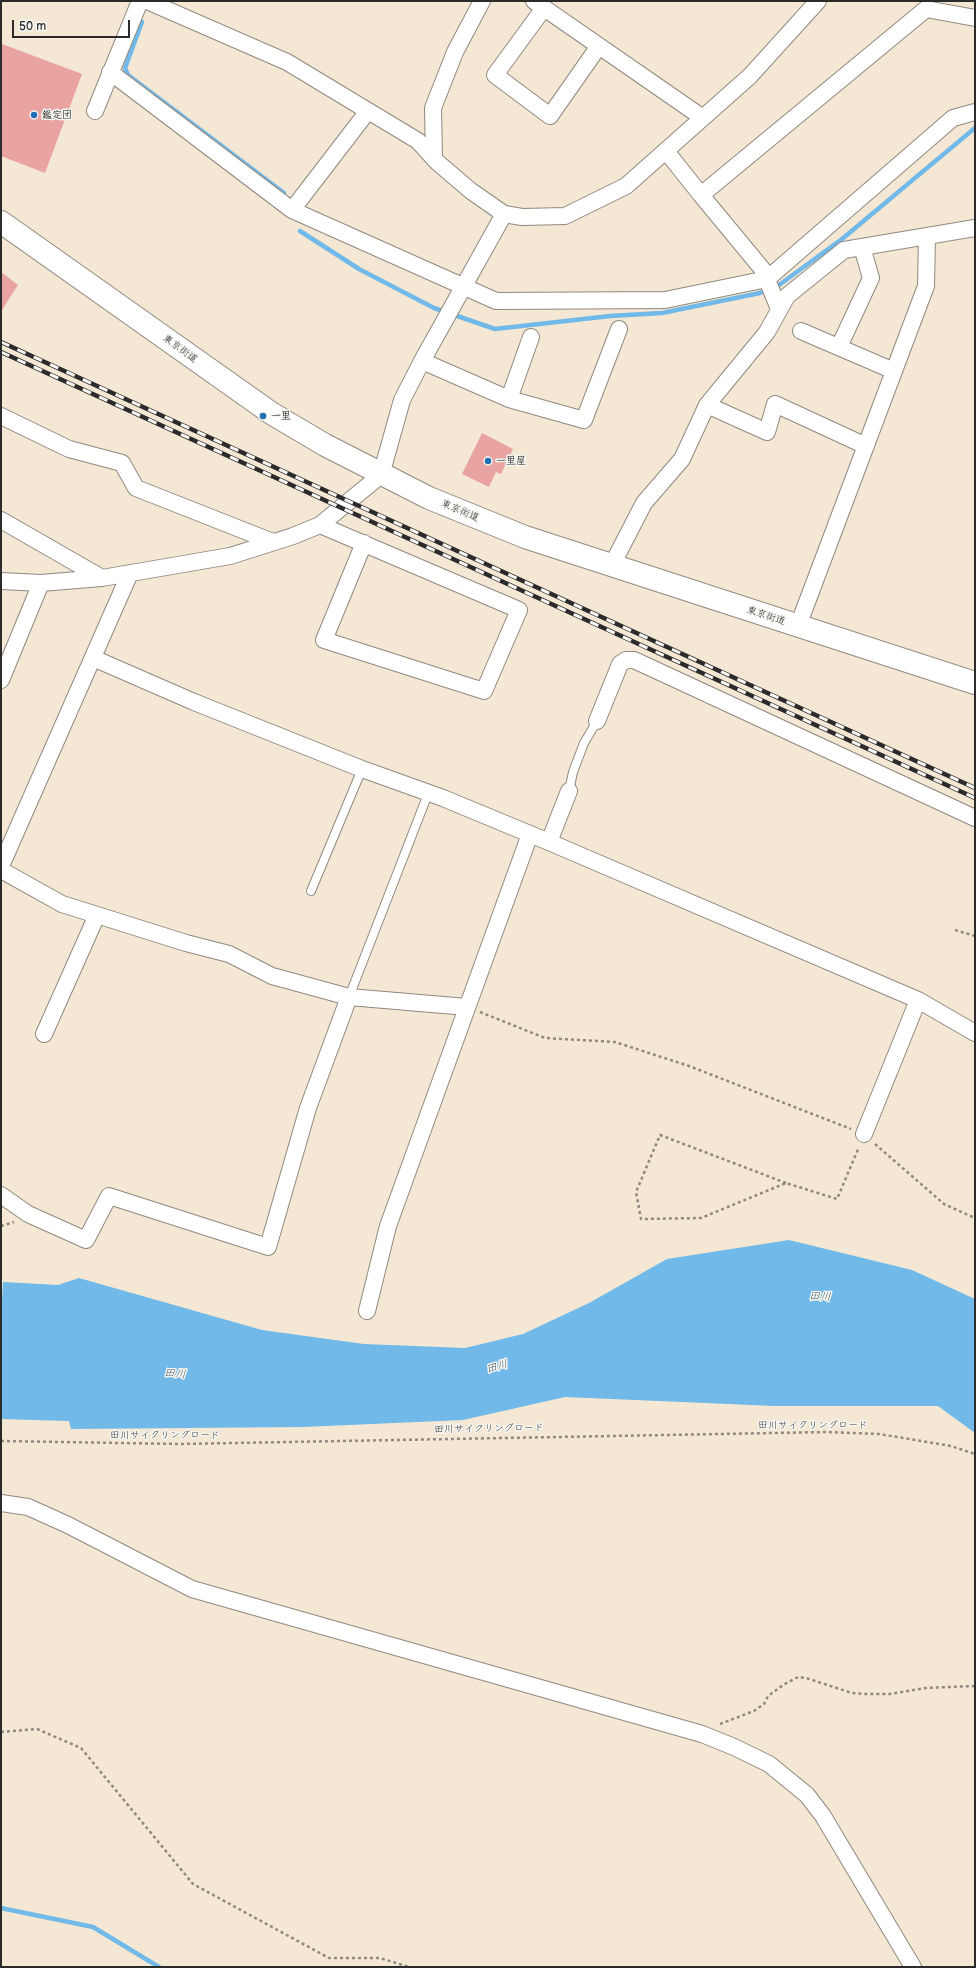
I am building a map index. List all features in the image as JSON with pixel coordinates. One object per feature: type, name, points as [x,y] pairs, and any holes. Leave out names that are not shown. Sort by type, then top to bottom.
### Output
[{"type":"highway","name":"東京街道","points":[[1,222],[271,412],[325,445],[428,498],[524,537],[975,682]]},
{"type":"street","points":[[95,111],[140,1]]},
{"type":"street","points":[[147,1],[287,62],[418,141],[434,158],[471,191],[504,214],[522,218],[564,216],[626,186],[750,76],[818,1]]},
{"type":"street","points":[[434,158],[433,108],[455,52],[482,1]]},
{"type":"street","points":[[599,46],[550,116],[495,75],[539,4],[703,118]]},
{"type":"street","points":[[701,195],[926,9],[975,18]]},
{"type":"street","points":[[110,72],[292,210],[496,301],[666,300],[768,281],[953,118],[975,112]]},
{"type":"street","points":[[292,210],[368,111]]},
{"type":"street","points":[[666,150],[763,270],[778,306]]},
{"type":"street","points":[[1,581],[41,583],[102,578],[230,556],[293,536],[320,524],[381,475],[402,400],[422,361],[504,214]]},
{"type":"street","points":[[612,565],[644,503],[682,459],[707,405],[767,332],[778,306],[787,296],[844,250],[975,228]]},
{"type":"street","points":[[798,626],[926,286],[927,236]]},
{"type":"street","points":[[839,347],[871,278],[862,247]]},
{"type":"street","points":[[422,361],[509,399],[584,420],[619,329]]},
{"type":"street","points":[[801,331],[894,371]]},
{"type":"street","points":[[509,399],[531,337]]},
{"type":"street","points":[[707,405],[767,432],[775,404],[866,446]]},
{"type":"street","points":[[1,416],[69,449],[122,463],[136,488],[273,542]]},
{"type":"street","points":[[1,520],[102,578]]},
{"type":"street","points":[[320,524],[364,543],[519,610],[484,691],[324,640],[364,543]]},
{"type":"street","points":[[1,866],[130,573]]},
{"type":"street","points":[[1,680],[41,583]]},
{"type":"street","points":[[93,658],[194,702],[362,769],[428,794],[443,798],[549,842],[918,1000],[975,1033]]},
{"type":"street","points":[[597,721],[620,664],[626,660],[634,660],[975,818]]},
{"type":"street","points":[[549,842],[568,792]]},
{"type":"street","points":[[367,1311],[388,1226],[530,834]]},
{"type":"street","points":[[1,870],[62,904],[186,943],[229,954],[272,976],[349,997],[467,1007]]},
{"type":"street","points":[[44,1034],[97,915]]},
{"type":"street","points":[[1,1196],[28,1214],[86,1240],[109,1196],[268,1247],[308,1108],[349,997]]},
{"type":"street","points":[[864,1134],[918,1000]]},
{"type":"street","points":[[1,1503],[28,1507],[68,1525],[192,1589],[702,1734],[734,1747],[769,1764],[807,1796],[837,1837],[913,1967]]},
{"type":"lane","points":[[568,792],[573,772],[584,743],[597,721]]},
{"type":"lane","points":[[311,891],[362,769]]},
{"type":"lane","points":[[349,997],[428,794]]},
{"type":"path","points":[[956,930],[975,936]]},
{"type":"path","points":[[467,1007],[545,1038],[615,1042],[689,1066],[864,1134],[944,1204],[975,1218]]},
{"type":"path","points":[[786,1183],[701,1218],[641,1218],[636,1192],[660,1135],[786,1183],[837,1199],[864,1134]]},
{"type":"path","name":"田川サイクリングロード","points":[[1,1441],[180,1444],[827,1432],[879,1434],[951,1446],[975,1454]]},
{"type":"path","points":[[702,1734],[714,1726],[754,1711],[764,1704],[768,1696],[783,1685],[798,1677],[806,1678],[852,1693],[864,1694],[890,1694],[926,1688],[975,1686]]},
{"type":"path","points":[[1,1732],[37,1729],[81,1748],[193,1884],[329,1958],[380,1958],[409,1967]]},
{"type":"water","name":"田川","points":[[789,1240],[912,1270],[975,1299],[975,1433],[938,1406],[775,1406],[565,1397],[463,1420],[303,1427],[71,1429],[69,1421],[1,1419],[1,1320],[3,1282],[58,1285],[79,1278],[262,1330],[364,1344],[465,1348],[523,1334],[589,1303],[667,1259]]},
{"type":"building","name":"鑑定団","points":[[2,44],[82,74],[45,173],[1,156]]},
{"type":"building","points":[[1,272],[18,285],[2,310],[1,310]]},
{"type":"building","name":"一里屋","points":[[482,433],[513,449],[501,474],[496,472],[489,487],[462,474]]},
{"type":"waterway","points":[[142,22],[125,68],[128,75],[284,193]]},
{"type":"waterway","points":[[300,231],[359,269],[434,308],[495,329],[610,316],[662,313],[760,293],[779,285],[842,239],[975,128]]},
{"type":"waterway","points":[[1,1908],[93,1927],[159,1967]]},
{"type":"railway","points":[[1,342],[975,788]]},
{"type":"railway","points":[[1,352],[975,798]]},
{"type":"place","name":"鑑定団","points":[[34,115]]},
{"type":"place","name":"一里","points":[[263,416]]},
{"type":"place","name":"一里屋","points":[[488,461]]}]
